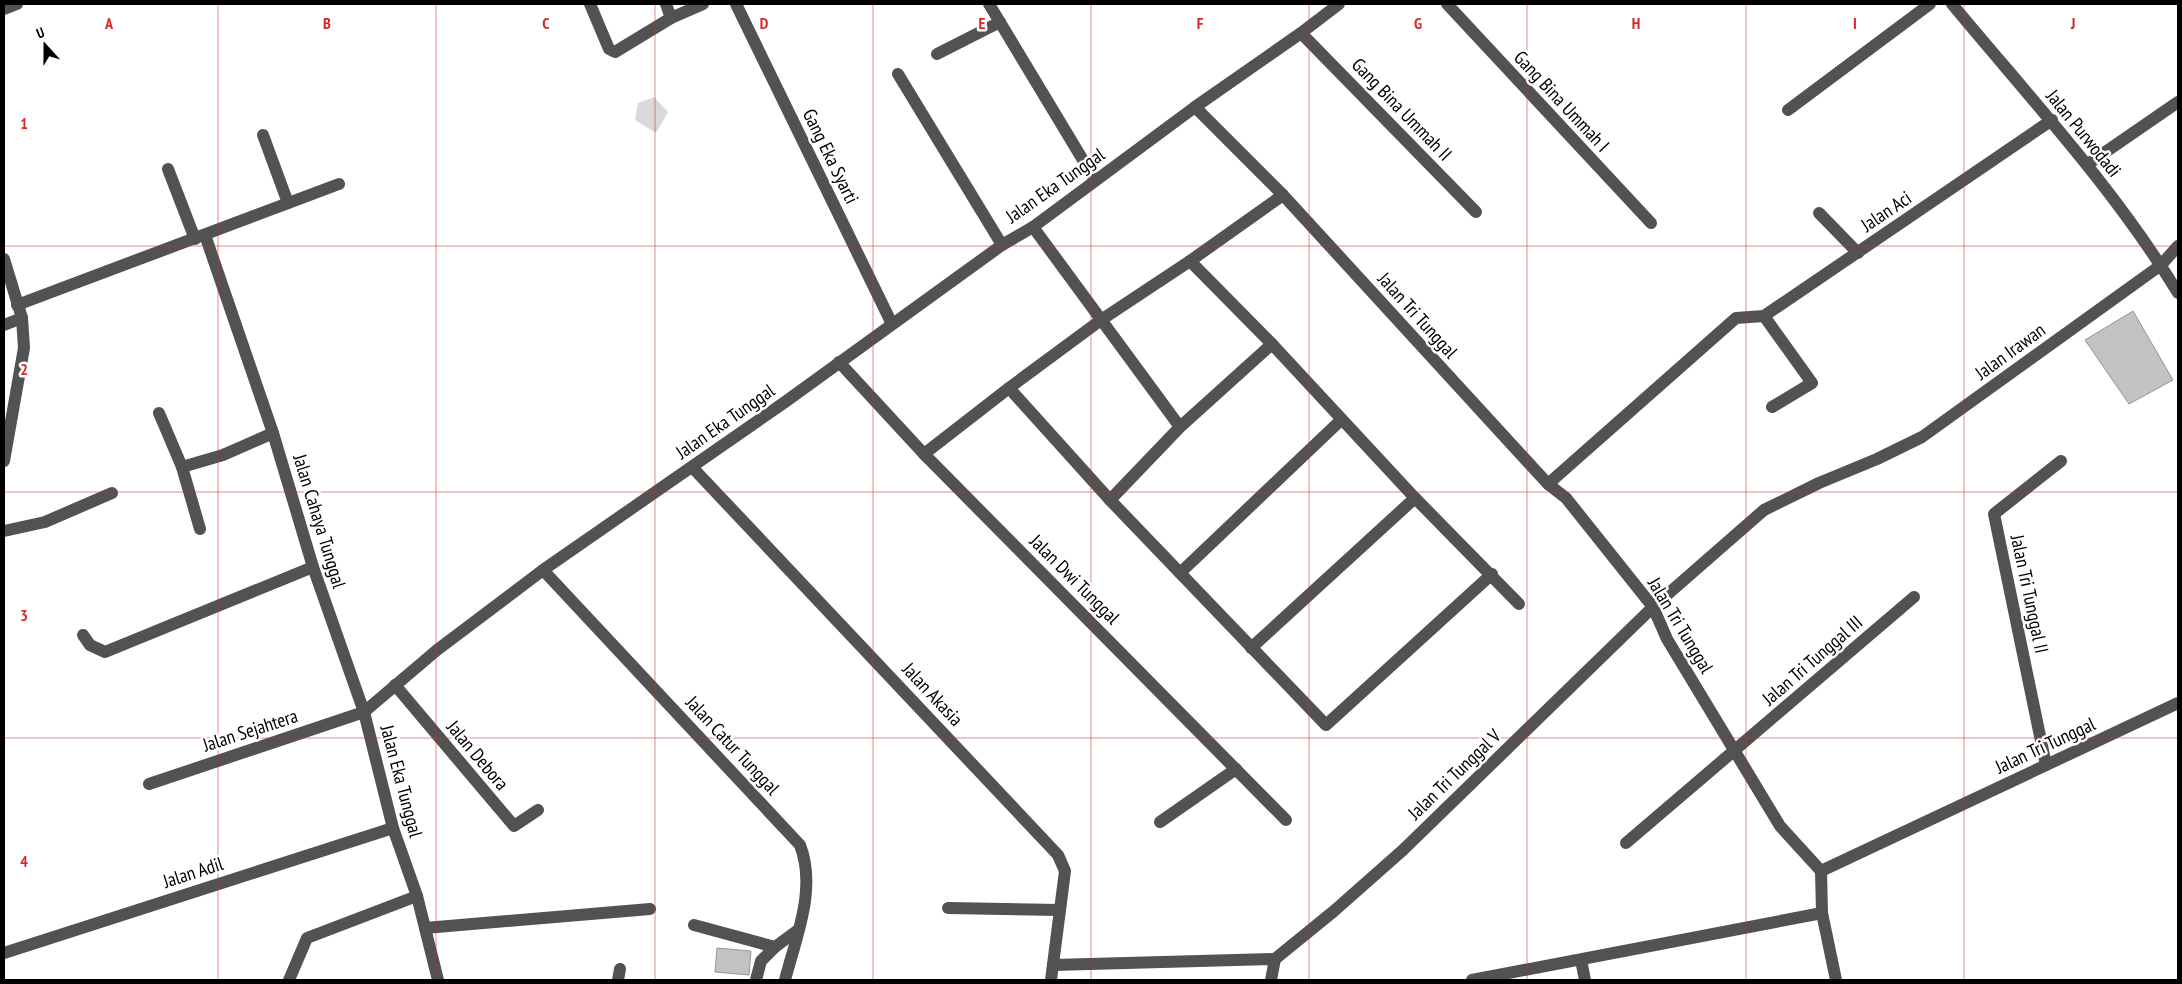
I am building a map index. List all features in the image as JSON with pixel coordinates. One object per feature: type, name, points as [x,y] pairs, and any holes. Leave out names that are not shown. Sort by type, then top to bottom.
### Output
[{"type":"street","points":[[4,10],[17,4]]},
{"type":"street","points":[[590,4],[609,49],[615,52],[671,18],[703,4]]},
{"type":"street","points":[[666,4],[671,18]]},
{"type":"street","name":"Gang Eka Syarti","points":[[736,4],[892,324]]},
{"type":"street","points":[[989,4],[1095,180]]},
{"type":"street","name":"Gang Bina Ummah I","points":[[1447,4],[1651,223]]},
{"type":"street","points":[[1788,110],[1930,4]]},
{"type":"street","name":"Jalan Purwodadi","points":[[1952,4],[2020,87],[2052,120],[2088,164],[2161,264],[2178,293]]},
{"type":"street","name":"Jalan Eka Tunggal","points":[[438,980],[417,896],[393,828],[364,712],[437,650],[544,570],[840,362],[1002,245],[1033,226],[1301,33],[1332,6]]},
{"type":"street","points":[[937,54],[1000,22]]},
{"type":"street","name":"Gang Bina Ummah II","points":[[1301,33],[1476,212]]},
{"type":"street","points":[[898,74],[1002,245]]},
{"type":"street","points":[[2088,164],[2178,102]]},
{"type":"street","name":"Jalan Tri Tunggal","points":[[1196,107],[1283,194],[1548,484],[1566,498],[1653,607],[1667,640],[1780,826],[1821,871],[2178,703]]},
{"type":"street","name":"Jalan Aci","points":[[1764,316],[2052,120]]},
{"type":"street","points":[[263,135],[288,203]]},
{"type":"street","name":"Jalan Cahaya Tunggal","points":[[168,169],[200,237],[273,433],[313,567],[364,712]]},
{"type":"street","points":[[18,304],[339,184]]},
{"type":"street","points":[[924,454],[1101,320],[1190,262],[1283,194]]},
{"type":"street","points":[[1819,213],[1858,252]]},
{"type":"street","points":[[1033,226],[1180,427]]},
{"type":"street","name":"Jalan Irawan","points":[[1653,607],[1764,510],[1818,482],[1877,459],[1922,437],[2161,264],[2178,246]]},
{"type":"street","points":[[4,259],[22,318],[24,348],[10,391],[4,461]]},
{"type":"street","points":[[1190,262],[1272,344],[1415,498],[1492,574],[1519,604]]},
{"type":"street","points":[[1548,484],[1736,318],[1764,316],[1812,383],[1772,407]]},
{"type":"street","points":[[4,325],[22,318]]},
{"type":"street","points":[[1110,500],[1180,427],[1272,344]]},
{"type":"street","name":"Jalan Dwi Tunggal","points":[[840,362],[924,454],[1286,820]]},
{"type":"street","points":[[1009,388],[1110,500],[1326,725],[1492,574]]},
{"type":"street","points":[[159,413],[182,467],[200,529]]},
{"type":"street","points":[[1180,573],[1341,420]]},
{"type":"street","points":[[182,467],[223,455],[273,433]]},
{"type":"street","name":"Jalan Tri Tunggal II","points":[[2046,765],[1994,514],[2060,461]]},
{"type":"street","name":"Jalan Akasia","points":[[692,467],[1058,855],[1064,872],[1051,980]]},
{"type":"street","points":[[4,531],[45,522],[112,493]]},
{"type":"street","points":[[1251,648],[1415,498]]},
{"type":"street","points":[[83,635],[90,645],[105,652],[313,567]]},
{"type":"street","name":"Jalan Catur Tunggal","points":[[544,570],[800,845],[804,856],[807,896],[786,980]]},
{"type":"street","name":"Jalan Tri Tunggal III","points":[[1626,843],[1735,752],[1914,597]]},
{"type":"street","name":"Jalan Tri Tunggal V","points":[[1274,959],[1334,911],[1403,850],[1653,607]]},
{"type":"street","name":"Jalan Debora","points":[[395,685],[514,826],[538,810]]},
{"type":"street","name":"Jalan Sejahtera","points":[[148,784],[364,712]]},
{"type":"street","points":[[1160,822],[1236,769]]},
{"type":"street","name":"Jalan Adil","points":[[4,953],[393,828]]},
{"type":"street","points":[[1821,871],[1822,913],[1836,980]]},
{"type":"street","points":[[289,980],[306,938],[417,896]]},
{"type":"street","points":[[948,908],[1060,910]]},
{"type":"street","points":[[424,928],[650,909]]},
{"type":"street","points":[[1472,980],[1822,913]]},
{"type":"street","points":[[694,925],[775,947]]},
{"type":"street","points":[[756,980],[761,961],[775,947],[798,930]]},
{"type":"street","points":[[1053,965],[1274,959],[1271,980]]},
{"type":"street","points":[[1581,960],[1586,980]]},
{"type":"shaded area","points":[[654,97],[668,112],[656,133],[635,120],[638,103]]},
{"type":"building","points":[[2133,311],[2173,380],[2129,404],[2085,340]]},
{"type":"building","points":[[717,948],[751,951],[749,975],[715,972]]}]
